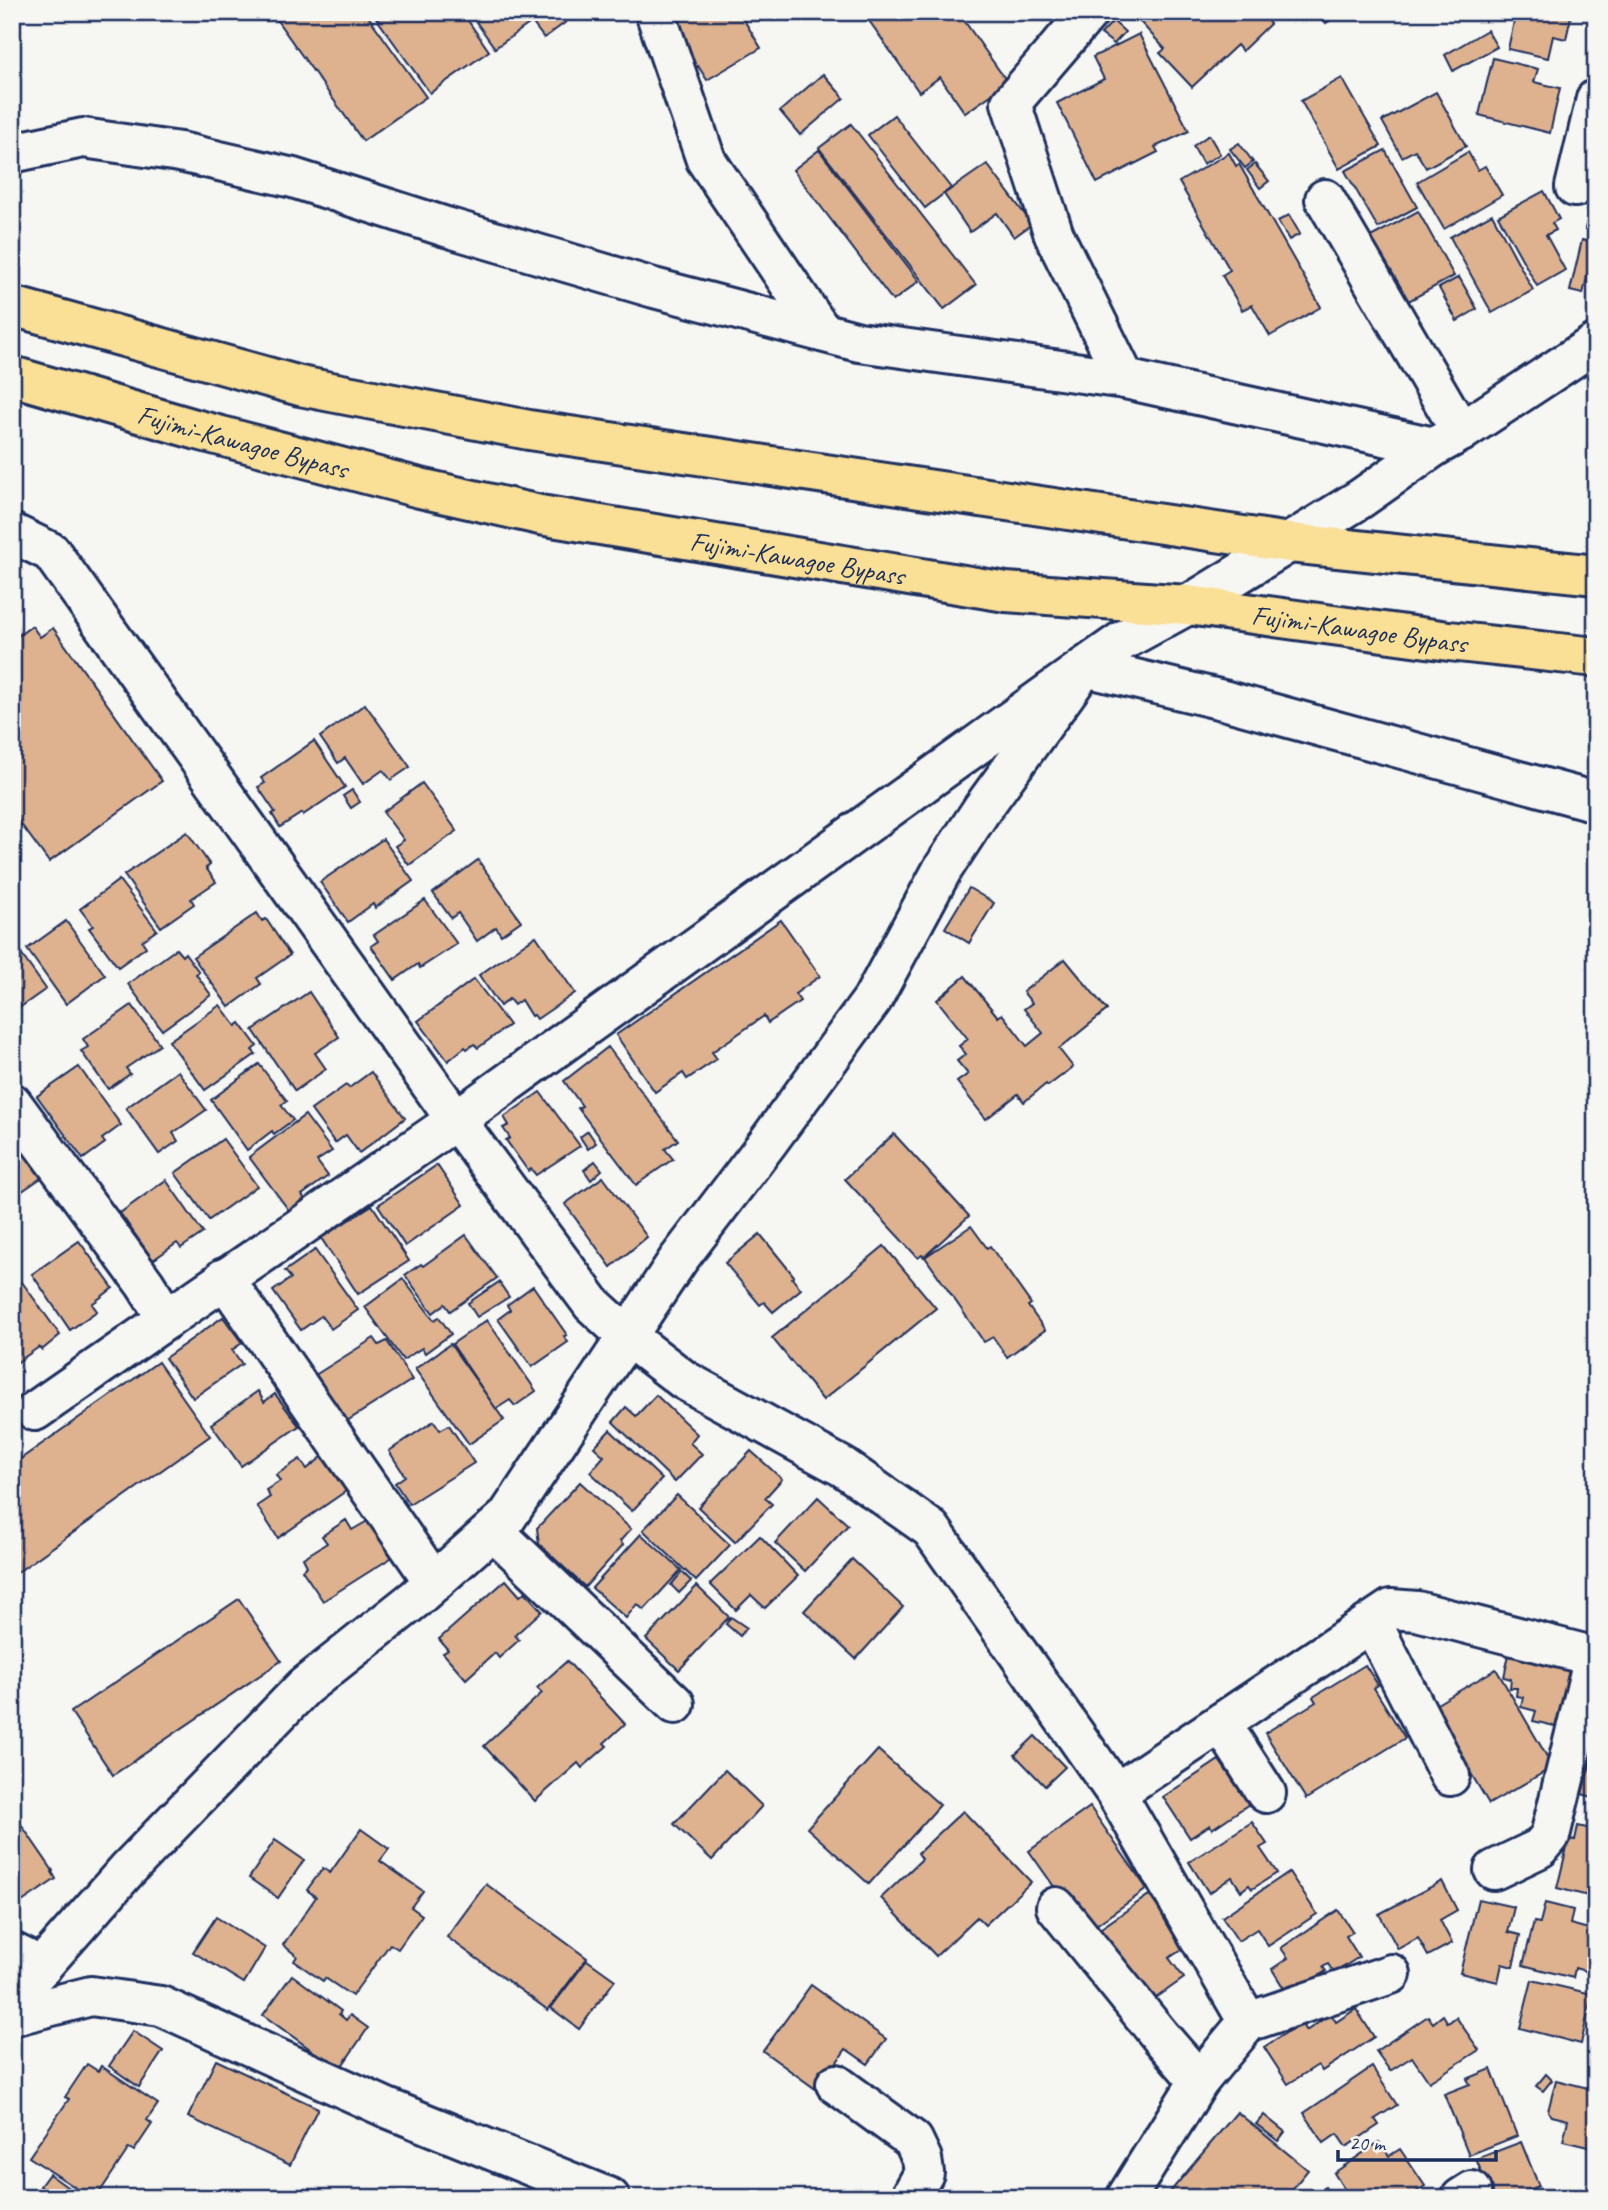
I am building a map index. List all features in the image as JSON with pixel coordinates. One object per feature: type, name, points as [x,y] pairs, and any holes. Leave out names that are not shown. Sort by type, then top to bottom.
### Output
[{"type":"highway","points":[[12,306],[300,386],[515,427],[1290,543],[1596,575]]},
{"type":"highway","name":"Fujimi-Kawagoe Bypass","points":[[12,376],[211,433],[420,488],[540,515],[1006,592],[1188,605],[1449,641],[1596,657]]},
{"type":"street","points":[[655,12],[706,160],[822,332]]},
{"type":"street","points":[[1089,12],[1012,103],[1054,234],[1125,379]]},
{"type":"street","points":[[1575,187],[1596,99]]},
{"type":"street","points":[[12,153],[83,138],[180,152],[293,178],[576,265],[859,342],[1125,379],[1448,440]]},
{"type":"street","points":[[1325,199],[1448,440]]},
{"type":"street","points":[[35,1411],[456,1120],[1122,641],[1188,605],[1360,499],[1596,343]]},
{"type":"street","points":[[12,533],[51,552],[456,1120],[592,1304],[628,1337],[684,1380],[843,1467],[931,1529],[1116,1793],[1248,2022]]},
{"type":"street","points":[[1085,667],[1227,701],[1596,802]]},
{"type":"street","points":[[12,2000],[27,1959],[127,1870],[304,1686],[434,1582],[507,1517],[678,1260],[872,1000],[942,870],[982,809],[1085,667]]},
{"type":"street","points":[[12,1103],[145,1284],[167,1319]]},
{"type":"street","points":[[224,1278],[434,1582]]},
{"type":"street","points":[[493,1530],[675,1704]]},
{"type":"street","points":[[1116,1793],[1391,1609],[1417,1611],[1595,1656],[1550,1836],[1540,1848],[1494,1870]]},
{"type":"street","points":[[1372,1623],[1450,1776]]},
{"type":"street","points":[[1221,1723],[1266,1793]]},
{"type":"street","points":[[1056,1907],[1199,2081]]},
{"type":"street","points":[[1126,2198],[1199,2081],[1248,2022],[1391,1973]]},
{"type":"street","points":[[12,2016],[91,1996],[161,2006],[387,2108],[610,2198]]},
{"type":"street","points":[[836,2084],[913,2140],[922,2159],[924,2173],[910,2198]]},
{"type":"building","points":[[271,12],[365,12],[426,97],[363,141]]},
{"type":"building","points":[[372,12],[462,12],[489,51],[430,93]]},
{"type":"building","points":[[469,12],[546,12],[495,48]]},
{"type":"building","points":[[552,12],[560,12],[566,22],[544,38],[534,25]]},
{"type":"building","points":[[675,12],[739,12],[761,48],[707,80],[698,66],[690,72]]},
{"type":"building","points":[[863,12],[958,12],[1008,83],[965,113],[940,77],[919,92]]},
{"type":"building","points":[[1131,12],[1273,12],[1266,19],[1270,24],[1242,51],[1237,45],[1192,87],[1160,53],[1165,49]]},
{"type":"building","points":[[1320,12],[1344,12],[1326,23]]},
{"type":"building","points":[[1516,12],[1572,12],[1566,39],[1553,36],[1548,58],[1508,49]]},
{"type":"building","points":[[1113,21],[1125,32],[1114,44],[1101,34]]},
{"type":"building","points":[[1487,30],[1497,47],[1453,71],[1445,55]]},
{"type":"building","points":[[1139,34],[1189,131],[1155,147],[1158,152],[1097,183],[1057,103],[1104,79],[1093,57]]},
{"type":"building","points":[[1493,58],[1538,69],[1534,82],[1560,88],[1550,133],[1479,115]]},
{"type":"building","points":[[823,74],[844,98],[800,135],[780,111]]},
{"type":"building","points":[[1342,78],[1381,146],[1339,169],[1301,101]]},
{"type":"building","points":[[1436,92],[1466,146],[1426,168],[1415,150],[1402,157],[1382,121]]},
{"type":"building","points":[[894,115],[951,188],[925,208],[868,135]]},
{"type":"building","points":[[851,124],[976,285],[944,309],[819,148]]},
{"type":"building","points":[[1209,135],[1220,154],[1203,164],[1193,146]]},
{"type":"building","points":[[1239,143],[1253,162],[1245,168],[1230,149]]},
{"type":"building","points":[[819,150],[919,281],[893,301],[793,170]]},
{"type":"building","points":[[1385,150],[1417,207],[1378,228],[1345,171]]},
{"type":"building","points":[[1468,152],[1478,170],[1485,166],[1502,195],[1444,229],[1417,182]]},
{"type":"building","points":[[1229,153],[1236,166],[1239,164],[1321,307],[1270,336],[1252,305],[1242,310],[1222,275],[1230,270],[1179,182]]},
{"type":"building","points":[[987,164],[1032,224],[1014,237],[997,213],[970,232],[944,194]]},
{"type":"building","points":[[1255,164],[1269,181],[1260,188],[1247,170]]},
{"type":"building","points":[[1596,183],[1596,232],[1585,229]]},
{"type":"building","points":[[1544,191],[1559,219],[1552,223],[1556,230],[1546,235],[1565,270],[1537,286],[1498,216]]},
{"type":"building","points":[[1418,211],[1454,276],[1405,303],[1369,238]]},
{"type":"building","points":[[1492,214],[1533,290],[1492,313],[1450,237]]},
{"type":"building","points":[[1289,215],[1300,234],[1289,240],[1278,221]]},
{"type":"building","points":[[1582,240],[1595,243],[1583,294],[1570,291]]},
{"type":"building","points":[[1459,277],[1477,309],[1457,321],[1439,288]]},
{"type":"building","points":[[12,570],[20,572],[16,590],[12,590]]},
{"type":"building","points":[[32,626],[40,637],[53,628],[162,781],[49,862],[12,812],[12,640]]},
{"type":"building","points":[[365,704],[410,767],[391,780],[383,770],[363,784],[345,758],[338,763],[320,737]]},
{"type":"building","points":[[314,741],[345,787],[280,827],[272,814],[275,812],[258,787],[265,783],[261,778]]},
{"type":"building","points":[[422,783],[457,831],[409,865],[395,846],[404,840],[383,812]]},
{"type":"building","points":[[352,790],[360,802],[351,808],[343,796]]},
{"type":"building","points":[[187,832],[210,865],[206,868],[216,882],[191,899],[194,904],[161,927],[124,875]]},
{"type":"building","points":[[383,839],[413,881],[375,908],[373,904],[348,922],[320,882]]},
{"type":"building","points":[[478,860],[521,921],[501,935],[496,927],[477,941],[458,913],[451,918],[433,893]]},
{"type":"building","points":[[119,880],[157,930],[142,941],[146,947],[118,967],[89,928],[93,926],[80,909]]},
{"type":"building","points":[[969,888],[994,903],[969,943],[945,928]]},
{"type":"building","points":[[425,900],[457,944],[420,968],[418,964],[395,980],[371,946],[378,941],[374,935]]},
{"type":"building","points":[[257,913],[262,921],[266,919],[290,955],[257,978],[261,984],[229,1007],[193,957]]},
{"type":"building","points":[[781,920],[820,976],[795,994],[800,1001],[768,1023],[764,1016],[712,1052],[717,1059],[687,1079],[683,1073],[655,1092],[616,1035]]},
{"type":"building","points":[[66,921],[105,975],[66,1004],[27,949]]},
{"type":"building","points":[[536,936],[575,993],[537,1019],[534,1015],[531,1016],[521,1000],[514,1005],[509,999],[500,1006],[479,975]]},
{"type":"building","points":[[176,949],[182,956],[185,953],[211,995],[162,1030],[128,984]]},
{"type":"building","points":[[21,954],[46,989],[12,1013],[12,960]]},
{"type":"building","points":[[1065,959],[1107,1010],[1059,1049],[1073,1067],[1024,1102],[1018,1094],[986,1119],[957,1082],[968,1074],[957,1061],[966,1054],[959,1046],[968,1039],[937,1000],[965,976],[998,1017],[1002,1014],[1027,1046],[1043,1033],[1024,1009],[1032,1003],[1023,992]]},
{"type":"building","points":[[474,979],[509,1025],[478,1048],[474,1044],[467,1049],[465,1047],[448,1061],[418,1021]]},
{"type":"building","points":[[309,992],[339,1037],[315,1053],[326,1069],[295,1091],[253,1030]]},
{"type":"building","points":[[132,1005],[160,1045],[126,1068],[130,1074],[108,1089],[81,1051],[88,1047],[83,1039]]},
{"type":"building","points":[[220,1005],[236,1026],[240,1023],[257,1046],[252,1050],[256,1054],[205,1090],[169,1041]]},
{"type":"building","points":[[608,1047],[678,1140],[665,1149],[673,1159],[636,1185],[578,1108],[582,1106],[564,1081]]},
{"type":"building","points":[[259,1064],[287,1101],[281,1105],[293,1120],[274,1134],[272,1131],[247,1150],[211,1100]]},
{"type":"building","points":[[79,1067],[121,1125],[102,1139],[105,1143],[83,1159],[37,1096]]},
{"type":"building","points":[[178,1071],[206,1110],[173,1133],[178,1141],[159,1154],[126,1108]]},
{"type":"building","points":[[371,1072],[405,1118],[359,1153],[346,1135],[335,1143],[311,1110],[346,1085],[349,1088]]},
{"type":"building","points":[[540,1092],[580,1146],[536,1175],[531,1169],[528,1171],[506,1140],[510,1138],[503,1128],[509,1125],[504,1117]]},
{"type":"building","points":[[305,1115],[332,1151],[317,1161],[328,1176],[302,1195],[306,1201],[291,1213],[249,1157]]},
{"type":"building","points":[[588,1131],[596,1143],[588,1149],[580,1137]]},
{"type":"building","points":[[894,1134],[969,1216],[924,1257],[922,1255],[918,1258],[845,1179]]},
{"type":"building","points":[[12,1137],[41,1178],[12,1198]]},
{"type":"building","points":[[223,1139],[257,1186],[209,1220],[175,1173]]},
{"type":"building","points":[[595,1161],[602,1170],[591,1180],[584,1170]]},
{"type":"building","points":[[437,1165],[464,1205],[405,1246],[378,1205]]},
{"type":"building","points":[[603,1177],[647,1237],[611,1267],[565,1204]]},
{"type":"building","points":[[166,1180],[203,1233],[181,1248],[177,1243],[153,1260],[120,1213]]},
{"type":"building","points":[[372,1205],[409,1261],[358,1294],[321,1238]]},
{"type":"building","points":[[971,1226],[987,1248],[990,1246],[1031,1304],[1028,1306],[1045,1330],[1007,1357],[993,1337],[984,1342],[925,1257]]},
{"type":"building","points":[[760,1234],[794,1276],[792,1278],[801,1289],[773,1312],[764,1302],[760,1305],[725,1263]]},
{"type":"building","points":[[466,1235],[497,1278],[450,1311],[445,1304],[433,1313],[405,1275],[421,1264],[423,1266]]},
{"type":"building","points":[[79,1241],[113,1288],[92,1304],[97,1311],[70,1330],[32,1274]]},
{"type":"building","points":[[884,1246],[936,1308],[823,1400],[772,1338]]},
{"type":"building","points":[[315,1250],[358,1310],[331,1329],[321,1316],[301,1330],[273,1291],[291,1278],[285,1271]]},
{"type":"building","points":[[403,1279],[434,1320],[439,1317],[451,1334],[425,1353],[422,1348],[403,1360],[365,1307]]},
{"type":"building","points":[[22,1282],[60,1335],[42,1350],[39,1347],[12,1366],[12,1289]]},
{"type":"building","points":[[499,1282],[509,1297],[477,1317],[468,1303]]},
{"type":"building","points":[[533,1286],[567,1335],[564,1336],[568,1342],[532,1367],[498,1319],[510,1310],[507,1305]]},
{"type":"building","points":[[223,1317],[242,1343],[232,1350],[242,1364],[193,1398],[165,1358]]},
{"type":"building","points":[[487,1320],[536,1391],[515,1406],[510,1400],[496,1409],[452,1344]]},
{"type":"building","points":[[374,1338],[379,1345],[387,1341],[412,1380],[342,1424],[312,1377]]},
{"type":"building","points":[[450,1344],[504,1420],[469,1444],[415,1369]]},
{"type":"building","points":[[158,1362],[210,1436],[12,1576],[12,1465]]},
{"type":"building","points":[[258,1391],[264,1402],[275,1394],[299,1426],[241,1466],[211,1424]]},
{"type":"building","points":[[656,1395],[697,1434],[690,1443],[702,1454],[675,1482],[613,1422],[626,1407],[636,1416]]},
{"type":"building","points":[[434,1421],[440,1430],[449,1425],[474,1463],[409,1504],[395,1483],[405,1476],[389,1451]]},
{"type":"building","points":[[610,1430],[662,1479],[632,1511],[590,1472],[604,1456],[594,1447]]},
{"type":"building","points":[[751,1451],[782,1479],[765,1498],[772,1504],[735,1542],[698,1507]]},
{"type":"building","points":[[322,1457],[346,1491],[278,1538],[257,1506],[270,1497],[266,1490],[280,1481],[276,1475],[300,1459],[307,1469]]},
{"type":"building","points":[[580,1482],[631,1529],[620,1541],[623,1545],[585,1587],[539,1544],[537,1528]]},
{"type":"building","points":[[677,1495],[730,1545],[696,1581],[643,1530]]},
{"type":"building","points":[[818,1497],[848,1525],[805,1571],[775,1543]]},
{"type":"building","points":[[371,1519],[394,1556],[323,1601],[302,1570],[307,1566],[303,1558],[327,1543],[322,1536],[346,1520],[352,1530]]},
{"type":"building","points":[[641,1534],[681,1570],[644,1610],[637,1604],[626,1618],[592,1588]]},
{"type":"building","points":[[760,1536],[798,1576],[765,1608],[751,1595],[736,1610],[710,1584]]},
{"type":"building","points":[[852,1559],[903,1607],[856,1659],[804,1611]]},
{"type":"building","points":[[682,1572],[691,1581],[679,1593],[671,1585]]},
{"type":"building","points":[[506,1580],[520,1596],[525,1592],[542,1611],[515,1635],[519,1640],[499,1658],[495,1653],[466,1679],[443,1653],[448,1650],[439,1639]]},
{"type":"building","points":[[697,1586],[729,1617],[679,1670],[646,1639]]},
{"type":"building","points":[[239,1599],[281,1661],[113,1775],[71,1712]]},
{"type":"building","points":[[731,1617],[747,1628],[740,1636],[726,1624]]},
{"type":"building","points":[[1510,1650],[1572,1663],[1559,1727],[1533,1721],[1536,1711],[1521,1707],[1523,1697],[1516,1696],[1517,1688],[1510,1688],[1511,1679],[1504,1677]]},
{"type":"building","points":[[567,1661],[625,1724],[604,1743],[607,1746],[582,1768],[578,1763],[535,1801],[484,1746],[542,1693],[537,1688]]},
{"type":"building","points":[[1365,1665],[1378,1685],[1374,1688],[1405,1738],[1306,1799],[1265,1733],[1316,1702],[1313,1697]]},
{"type":"building","points":[[1496,1669],[1553,1767],[1489,1804],[1432,1707]]},
{"type":"building","points":[[1035,1736],[1065,1767],[1045,1786],[1015,1755]]},
{"type":"building","points":[[1596,1743],[1596,1798],[1582,1794]]},
{"type":"building","points":[[878,1750],[940,1805],[869,1884],[807,1828]]},
{"type":"building","points":[[1219,1760],[1249,1804],[1212,1829],[1210,1825],[1190,1838],[1163,1797]]},
{"type":"building","points":[[725,1770],[762,1806],[712,1860],[674,1824]]},
{"type":"building","points":[[1090,1807],[1147,1889],[1086,1932],[1029,1851]]},
{"type":"building","points":[[963,1811],[1031,1882],[985,1925],[977,1917],[936,1956],[881,1898],[922,1859],[918,1853]]},
{"type":"building","points":[[16,1817],[56,1879],[13,1908],[12,1820]]},
{"type":"building","points":[[1252,1822],[1267,1844],[1260,1848],[1277,1873],[1252,1889],[1249,1885],[1241,1891],[1232,1877],[1209,1893],[1189,1862]]},
{"type":"building","points":[[1578,1826],[1596,1830],[1596,1898],[1557,1888],[1569,1839],[1575,1840]]},
{"type":"building","points":[[361,1829],[389,1849],[380,1861],[423,1891],[411,1907],[422,1915],[398,1949],[390,1944],[352,1996],[325,1978],[323,1981],[294,1961],[297,1956],[283,1945],[316,1897],[307,1890],[323,1868],[330,1873]]},
{"type":"building","points":[[275,1840],[304,1860],[278,1898],[249,1878]]},
{"type":"building","points":[[1289,1872],[1317,1914],[1268,1946],[1257,1929],[1238,1941],[1222,1917]]},
{"type":"building","points":[[1442,1881],[1457,1910],[1440,1920],[1452,1943],[1428,1956],[1418,1938],[1398,1949],[1379,1914]]},
{"type":"building","points":[[486,1884],[587,1958],[548,2010],[447,1937]]},
{"type":"building","points":[[1149,1895],[1186,1947],[1169,1958],[1184,1978],[1149,2003],[1094,1933]]},
{"type":"building","points":[[1478,1899],[1514,1907],[1508,1932],[1520,1935],[1513,1967],[1502,1964],[1498,1982],[1460,1973]]},
{"type":"building","points":[[1545,1903],[1573,1910],[1570,1924],[1596,1931],[1585,1971],[1575,1968],[1573,1978],[1523,1965],[1534,1922],[1540,1923]]},
{"type":"building","points":[[1338,1910],[1353,1932],[1346,1936],[1359,1957],[1334,1973],[1328,1964],[1323,1967],[1326,1971],[1288,1995],[1272,1969],[1288,1958],[1281,1948]]},
{"type":"building","points":[[216,1917],[265,1948],[244,1983],[193,1952]]},
{"type":"building","points":[[587,1960],[615,1980],[579,2029],[551,2008]]},
{"type":"building","points":[[292,1975],[341,2011],[339,2014],[346,2020],[350,2015],[368,2028],[339,2070],[263,2015]]},
{"type":"building","points":[[1532,1980],[1592,1994],[1581,2044],[1520,2028]]},
{"type":"building","points":[[811,1985],[886,2039],[868,2064],[846,2049],[817,2090],[763,2051]]},
{"type":"building","points":[[1356,2009],[1374,2037],[1322,2071],[1318,2065],[1288,2084],[1264,2047],[1301,2023],[1306,2031],[1331,2014],[1336,2022]]},
{"type":"building","points":[[1443,2015],[1448,2023],[1456,2017],[1479,2050],[1429,2082],[1412,2057],[1390,2071],[1376,2051],[1428,2016],[1433,2023]]},
{"type":"building","points":[[133,2031],[163,2051],[139,2087],[109,2066]]},
{"type":"building","points":[[216,2060],[318,2108],[290,2165],[188,2117]]},
{"type":"building","points":[[87,2064],[98,2071],[101,2066],[158,2104],[147,2120],[152,2124],[134,2151],[129,2148],[96,2198],[85,2198],[80,2194],[82,2192],[29,2157],[69,2099],[65,2097]]},
{"type":"building","points":[[1372,2067],[1397,2105],[1375,2119],[1379,2125],[1346,2147],[1337,2134],[1324,2143],[1304,2113]]},
{"type":"building","points":[[1491,2069],[1517,2136],[1469,2155],[1444,2094],[1470,2084],[1467,2079]]},
{"type":"building","points":[[1546,2074],[1552,2080],[1543,2091],[1536,2086]]},
{"type":"building","points":[[1556,2080],[1596,2090],[1596,2149],[1563,2141],[1568,2120],[1552,2116],[1548,2111]]},
{"type":"building","points":[[1237,2112],[1308,2170],[1285,2198],[1165,2198]]},
{"type":"building","points":[[1264,2115],[1285,2132],[1278,2141],[1256,2124]]},
{"type":"building","points":[[1379,2142],[1389,2156],[1400,2149],[1425,2186],[1407,2198],[1350,2198],[1334,2173]]},
{"type":"building","points":[[1521,2142],[1539,2186],[1508,2198],[1492,2198],[1476,2159]]},
{"type":"building","points":[[49,2174],[81,2198],[55,2198],[40,2186]]},
{"type":"building","points":[[1325,2187],[1333,2198],[1311,2198]]}]
